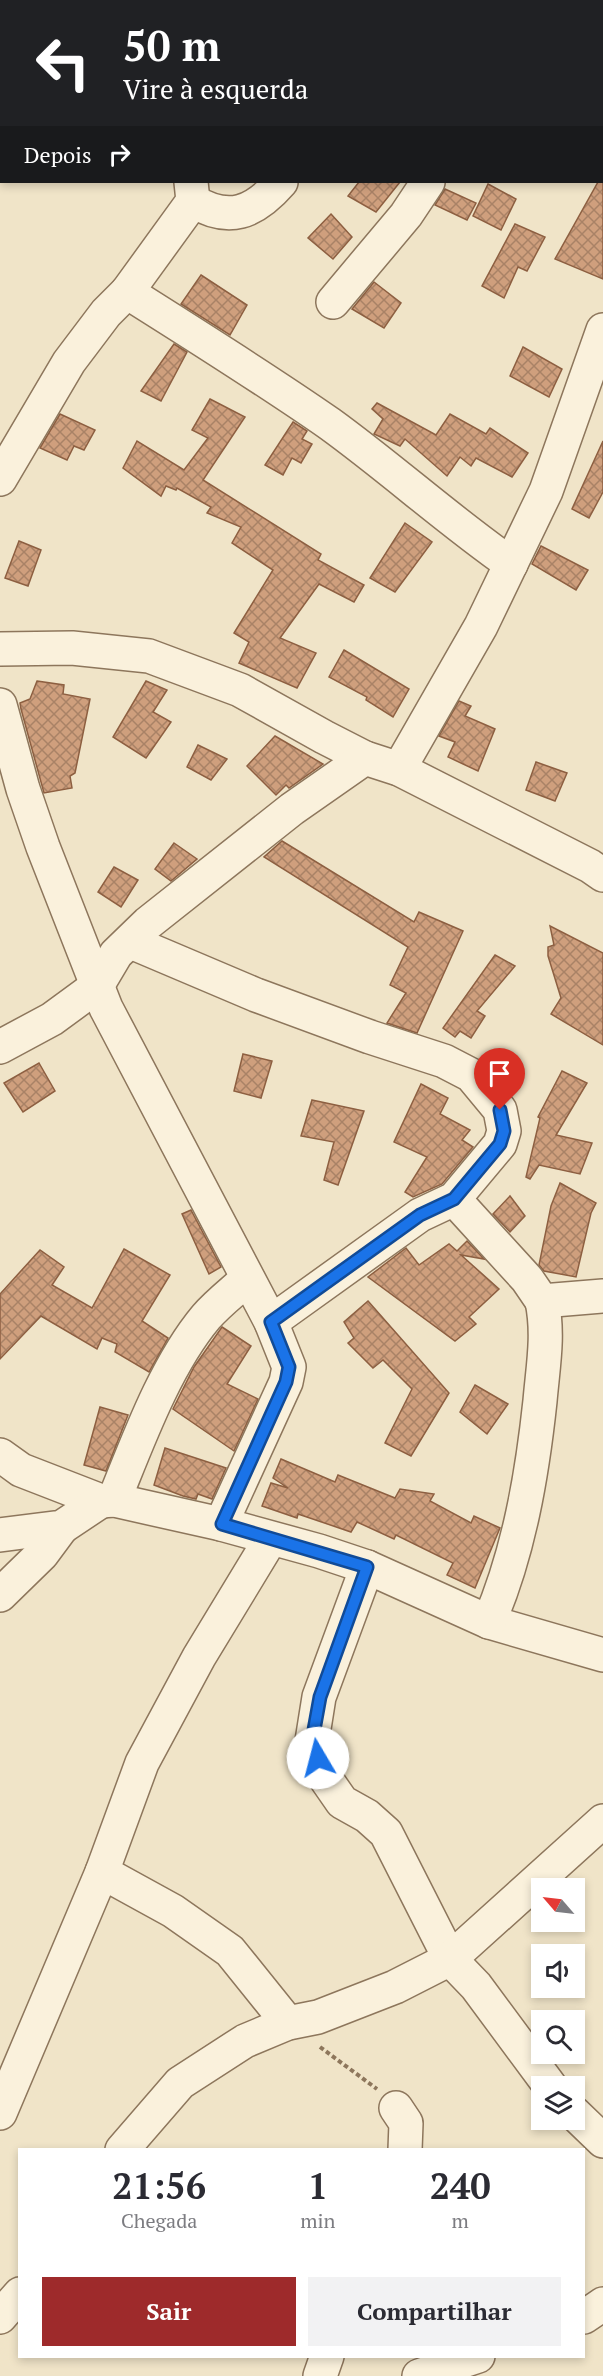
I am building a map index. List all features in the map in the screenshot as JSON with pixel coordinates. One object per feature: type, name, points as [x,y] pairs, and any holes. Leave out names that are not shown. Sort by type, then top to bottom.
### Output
[{"type":"street","points":[[0,479],[69,362],[106,314],[127,292],[192,191],[212,212],[237,214],[269,196],[280,183]]},
{"type":"street","points":[[333,302],[406,215],[427,183]]},
{"type":"street","points":[[127,292],[237,361],[332,426],[462,530],[511,564]]},
{"type":"street","points":[[399,769],[481,626],[546,491],[603,330]]},
{"type":"street","points":[[0,649],[72,648],[149,656],[240,690],[365,758],[399,769],[590,866],[603,875]]},
{"type":"street","points":[[0,705],[30,808],[97,986],[271,1322],[289,1367],[286,1382],[222,1524]]},
{"type":"street","points":[[0,1047],[52,1019],[97,986],[116,954],[131,942],[148,923],[283,816],[365,758]]},
{"type":"street","points":[[131,942],[256,995],[370,1037],[444,1060],[471,1075],[500,1110],[504,1131],[500,1144],[454,1199],[420,1215],[271,1322]]},
{"type":"street","points":[[454,1199],[527,1279],[542,1301],[547,1324],[537,1436],[519,1535],[506,1582],[489,1622]]},
{"type":"street","points":[[0,1535],[62,1527],[108,1501],[176,1363],[206,1317],[247,1279]]},
{"type":"street","points":[[542,1301],[603,1296]]},
{"type":"street","points":[[0,1455],[21,1470],[108,1501],[222,1524],[270,1540],[319,1551],[367,1567],[489,1622],[601,1650]]},
{"type":"street","points":[[0,1595],[42,1554],[62,1527]]},
{"type":"street","points":[[0,2113],[102,1872],[141,1763],[199,1657],[270,1540]]},
{"type":"street","points":[[367,1567],[320,1697],[312,1741],[324,1776],[342,1802],[368,1816],[386,1833],[450,1959],[476,1986],[543,2076]]},
{"type":"street","points":[[124,2148],[180,2083],[244,2041],[288,2024],[318,2018],[395,1987],[450,1959],[603,1821]]},
{"type":"street","points":[[102,1872],[173,1911],[230,1951],[288,2024]]},
{"type":"street","points":[[396,2108],[406,2123],[405,2148]]},
{"type":"street","points":[[585,2124],[603,2141]]},
{"type":"street","points":[[0,2317],[18,2296]]},
{"type":"street","points":[[585,2316],[603,2304]]},
{"type":"street","points":[[320,2376],[326,2358]]},
{"type":"street","points":[[419,2376],[472,2365]]},
{"type":"path","points":[[288,2024],[374,2087],[396,2108]]},
{"type":"building","points":[[358,183],[399,183],[376,212],[348,196]]},
{"type":"building","points":[[597,183],[603,183],[603,279],[555,259]]},
{"type":"building","points":[[488,184],[516,199],[501,230],[473,216]]},
{"type":"building","points":[[445,189],[476,203],[467,220],[435,205]]},
{"type":"building","points":[[331,214],[352,237],[333,259],[308,238]]},
{"type":"building","points":[[515,224],[545,237],[527,271],[518,267],[504,298],[482,286]]},
{"type":"building","points":[[201,275],[247,305],[230,335],[181,304]]},
{"type":"building","points":[[374,282],[401,303],[384,328],[352,309]]},
{"type":"building","points":[[174,344],[187,352],[161,401],[141,391]]},
{"type":"building","points":[[523,347],[562,369],[549,397],[510,376]]},
{"type":"building","points":[[210,399],[245,417],[203,480],[321,554],[318,560],[364,585],[354,602],[319,584],[280,638],[316,653],[297,688],[239,663],[249,642],[234,633],[273,570],[232,543],[241,527],[207,513],[211,507],[177,488],[176,490],[166,486],[161,496],[123,468],[137,441],[184,470],[208,438],[192,430]]},
{"type":"building","points":[[377,403],[436,435],[450,414],[486,434],[490,428],[528,453],[512,477],[476,458],[471,466],[460,457],[447,476],[405,439],[400,446],[374,434],[383,419],[372,409]]},
{"type":"building","points":[[60,414],[95,430],[84,450],[74,446],[67,460],[40,448]]},
{"type":"building","points":[[293,422],[307,431],[302,439],[312,444],[301,463],[292,458],[283,475],[265,465]]},
{"type":"building","points":[[603,441],[603,492],[589,518],[572,509]]},
{"type":"building","points":[[405,523],[432,542],[395,592],[370,578]]},
{"type":"building","points":[[19,541],[41,550],[28,586],[5,578]]},
{"type":"building","points":[[541,546],[588,570],[576,590],[532,564]]},
{"type":"building","points":[[344,650],[409,689],[393,717],[366,700],[367,697],[329,677]]},
{"type":"building","points":[[37,681],[64,685],[63,694],[90,699],[75,773],[70,776],[72,788],[44,793],[20,703],[30,699]]},
{"type":"building","points":[[146,681],[167,690],[153,712],[171,722],[146,758],[113,737]]},
{"type":"building","points":[[459,701],[471,706],[465,716],[495,729],[478,771],[448,757],[455,742],[439,736]]},
{"type":"building","points":[[275,736],[323,764],[289,788],[286,785],[276,795],[247,766]]},
{"type":"building","points":[[198,745],[227,759],[211,780],[187,767]]},
{"type":"building","points":[[536,762],[567,773],[555,801],[526,790]]},
{"type":"building","points":[[282,841],[414,922],[419,912],[463,931],[417,1033],[387,1023],[406,993],[390,985],[408,947],[264,857]]},
{"type":"building","points":[[174,843],[197,859],[171,881],[155,869]]},
{"type":"building","points":[[114,867],[138,880],[121,907],[98,892]]},
{"type":"building","points":[[550,926],[603,953],[603,1045],[551,1014],[561,998],[548,956],[548,947],[554,945]]},
{"type":"building","points":[[495,955],[515,966],[477,1011],[485,1016],[471,1038],[460,1031],[455,1037],[443,1028]]},
{"type":"building","points":[[243,1054],[272,1061],[261,1098],[234,1091]]},
{"type":"building","points":[[39,1063],[55,1091],[23,1112],[4,1083]]},
{"type":"building","points":[[562,1071],[587,1083],[556,1135],[592,1143],[580,1174],[539,1165],[530,1179],[526,1177],[540,1118],[538,1117]]},
{"type":"building","points":[[421,1084],[448,1098],[440,1114],[470,1130],[462,1140],[473,1147],[442,1184],[413,1197],[405,1192],[427,1157],[394,1142]]},
{"type":"building","points":[[312,1100],[364,1111],[338,1185],[324,1180],[334,1142],[301,1136]]},
{"type":"building","points":[[560,1183],[596,1203],[591,1213],[576,1277],[544,1271],[539,1265],[551,1206]]},
{"type":"building","points":[[510,1196],[525,1216],[510,1232],[493,1214]]},
{"type":"building","points":[[191,1210],[221,1267],[209,1274],[182,1214]]},
{"type":"building","points":[[467,1241],[484,1259],[461,1255],[499,1289],[469,1317],[476,1324],[455,1341],[368,1277],[406,1248],[419,1265],[449,1244],[457,1251]]},
{"type":"building","points":[[124,1249],[170,1275],[142,1321],[168,1338],[149,1372],[115,1352],[117,1344],[102,1338],[97,1349],[41,1316],[0,1359],[0,1294],[40,1250],[64,1267],[52,1285],[92,1308]]},
{"type":"building","points":[[368,1301],[449,1393],[411,1456],[385,1443],[412,1389],[383,1360],[373,1368],[348,1343],[354,1338],[344,1322]]},
{"type":"building","points":[[222,1327],[251,1346],[227,1384],[258,1399],[234,1451],[173,1409],[194,1367]]},
{"type":"building","points":[[475,1385],[508,1404],[487,1434],[460,1412]]},
{"type":"building","points":[[100,1407],[128,1415],[106,1471],[84,1465]]},
{"type":"building","points":[[165,1448],[226,1468],[212,1499],[198,1494],[196,1499],[183,1496],[154,1485]]},
{"type":"building","points":[[281,1459],[335,1482],[338,1475],[395,1498],[400,1489],[434,1494],[430,1501],[471,1523],[474,1516],[500,1528],[475,1588],[447,1575],[453,1563],[396,1535],[394,1539],[357,1522],[351,1532],[298,1514],[297,1518],[262,1506],[271,1483],[288,1488],[273,1478]]},
{"type":"route","points":[[318,1758],[312,1741],[320,1697],[342,1629],[367,1567],[222,1524],[286,1382],[289,1367],[271,1322],[420,1215],[454,1199],[500,1144],[504,1131],[500,1110]]}]
